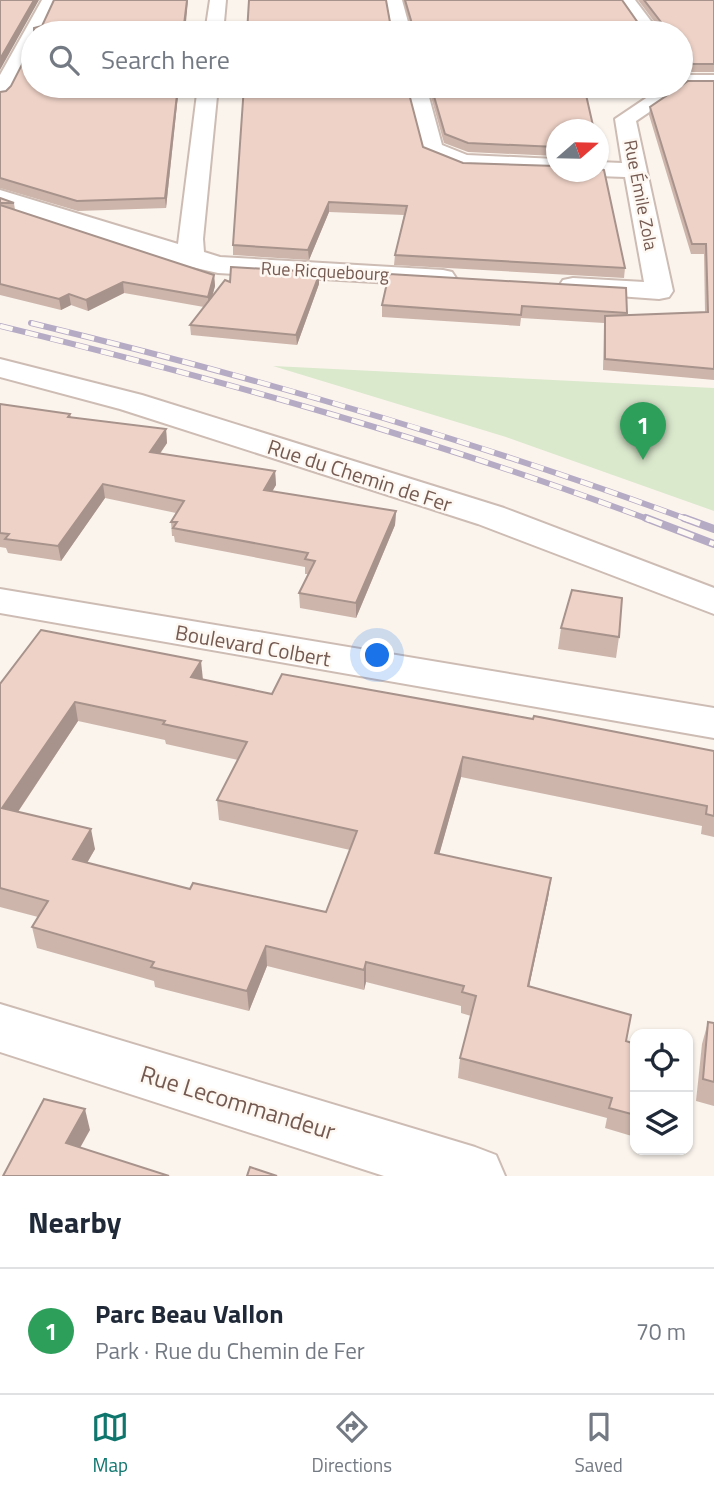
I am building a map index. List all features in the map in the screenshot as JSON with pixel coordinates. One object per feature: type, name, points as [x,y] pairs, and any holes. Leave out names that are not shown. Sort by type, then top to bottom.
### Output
[{"type":"street","points":[[39,21],[50,0]]},
{"type":"street","points":[[215,21],[218,0]]},
{"type":"street","points":[[394,0],[399,21]]},
{"type":"street","points":[[627,0],[642,21]]},
{"type":"street","points":[[0,93],[21,54]]},
{"type":"street","points":[[693,81],[714,81]]},
{"type":"street","points":[[192,259],[190,239],[207,98]]},
{"type":"street","points":[[419,98],[432,149],[463,162],[546,166]]},
{"type":"street","name":"Rue Émile Zola","points":[[549,284],[659,291],[625,119],[656,98]]},
{"type":"street","points":[[609,169],[636,170]]},
{"type":"street","name":"Rue Ricquebourg","points":[[0,197],[218,265],[466,279]]},
{"type":"street","name":"Rue du Chemin de Fer","points":[[0,369],[131,402],[491,516],[714,601]]},
{"type":"street","name":"Boulevard Colbert","points":[[0,601],[714,723]]},
{"type":"street","name":"Rue Lecommandeur","points":[[0,1028],[475,1176]]},
{"type":"green space","points":[[273,366],[714,388],[714,511],[506,437]]},
{"type":"building","points":[[0,0],[34,0],[21,21],[0,59]]},
{"type":"building","points":[[54,0],[187,0],[184,21],[44,21]]},
{"type":"building","points":[[249,0],[386,0],[390,21],[248,21]]},
{"type":"building","points":[[405,0],[622,0],[637,21],[411,21]]},
{"type":"building","points":[[644,0],[714,0],[714,64],[693,64],[693,21],[660,21]]},
{"type":"building","points":[[21,66],[21,98],[177,98],[165,198],[77,201],[0,178],[0,92],[11,86]]},
{"type":"building","points":[[693,81],[714,81],[714,369],[605,359],[605,316],[708,312],[706,244],[692,244],[650,107],[663,98],[693,98]]},
{"type":"building","points":[[243,98],[410,98],[423,147],[463,163],[546,166],[546,182],[607,182],[625,268],[395,255],[407,206],[329,202],[308,250],[233,245]]},
{"type":"building","points":[[434,98],[587,98],[592,119],[546,119],[546,147],[468,143],[445,134]]},
{"type":"building","points":[[0,198],[14,203],[0,203]]},
{"type":"building","points":[[0,205],[214,275],[208,297],[123,282],[86,300],[69,294],[59,299],[0,284]]},
{"type":"building","points":[[231,267],[299,271],[298,274],[319,275],[296,335],[190,325],[225,280],[230,282]]},
{"type":"building","points":[[389,274],[626,288],[627,313],[522,306],[521,315],[382,305]]},
{"type":"building","points":[[0,404],[70,414],[68,417],[166,429],[150,452],[275,471],[264,490],[396,511],[356,603],[299,593],[315,561],[305,559],[308,553],[173,528],[177,522],[171,522],[184,501],[103,484],[58,546],[5,539],[9,534],[0,533]]},
{"type":"building","points":[[572,590],[622,598],[619,637],[561,628]]},
{"type":"building","points":[[41,630],[201,661],[191,677],[272,694],[282,674],[533,719],[534,716],[714,751],[714,816],[706,814],[707,806],[463,757],[435,853],[551,878],[528,986],[631,1015],[626,1041],[630,1042],[630,1114],[609,1108],[612,1098],[460,1058],[476,996],[462,992],[464,986],[366,962],[364,970],[266,946],[247,991],[151,967],[154,962],[32,927],[48,901],[0,888],[0,684]],"holes":[[[75,702],[165,721],[163,724],[247,742],[217,800],[357,831],[326,912],[193,883],[190,889],[73,859],[91,829],[2,808]]]},
{"type":"building","points":[[708,1022],[714,1023],[714,1082],[703,1079]]},
{"type":"building","points":[[44,1099],[85,1109],[66,1143],[169,1176],[3,1176]]},
{"type":"building","points":[[250,1167],[277,1176],[247,1176]]},
{"type":"railway","points":[[31,323],[198,365],[363,412],[526,463],[689,520]]},
{"type":"railway","points":[[0,326],[328,413],[490,464],[650,520]]},
{"type":"railway","points":[[646,518],[714,544]]},
{"type":"railway","points":[[684,518],[714,529]]},
{"type":"place","name":"Parc Beau Vallon","points":[[643,460]]}]
